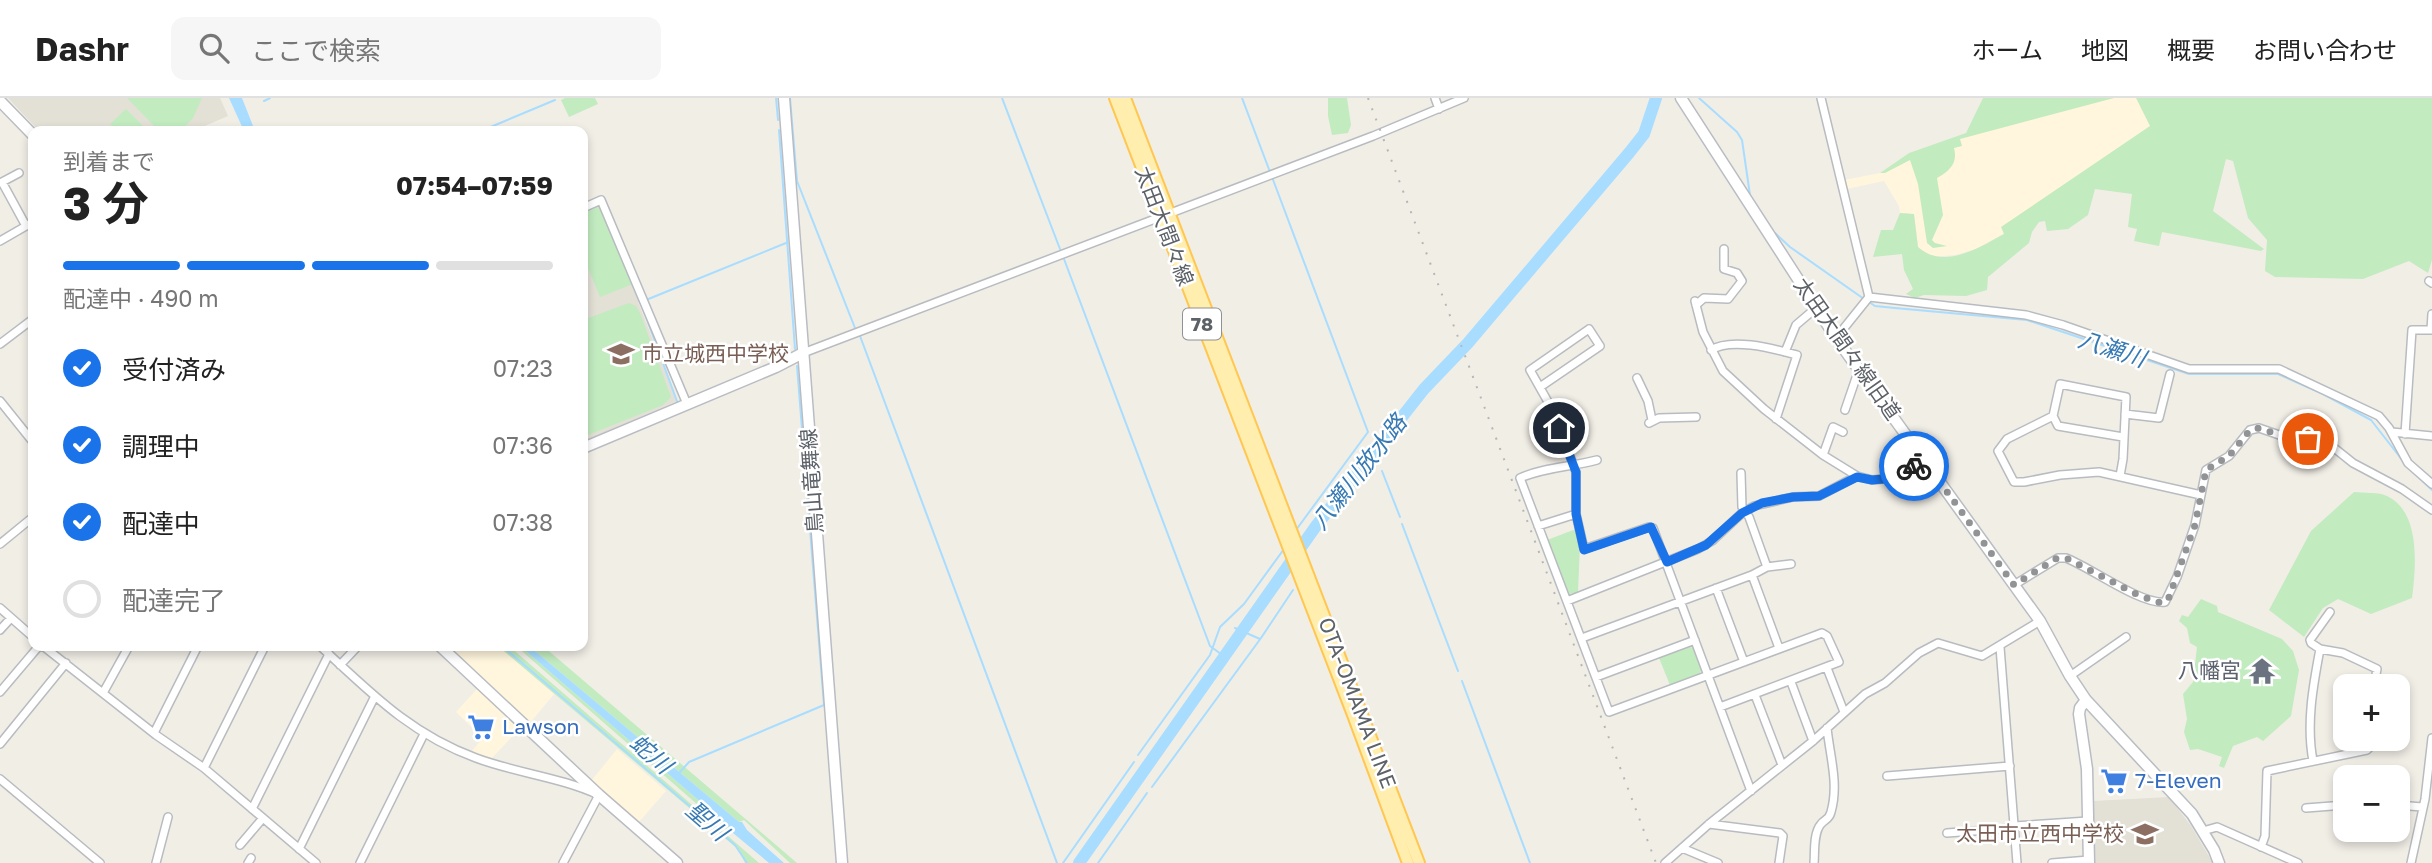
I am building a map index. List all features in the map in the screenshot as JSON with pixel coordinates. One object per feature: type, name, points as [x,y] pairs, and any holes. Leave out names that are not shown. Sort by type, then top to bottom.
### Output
[{"type":"main road","name":"太田大間々線","points":[[1115,98],[1166,214]]},
{"type":"main road","name":"太田大間々線","points":[[1125,98],[1292,546]]},
{"type":"main road","name":"OTA-OMAMA LINE","points":[[1292,546],[1419,863]]},
{"type":"main road","name":"OTA-OMAMA LINE","points":[[1301,568],[1408,863]]},
{"type":"street","name":"鳥山竜舞線","points":[[784,98],[842,863]]},
{"type":"street","points":[[1435,98],[1440,108]]},
{"type":"street","points":[[588,446],[776,367],[803,353],[1464,98]]},
{"type":"street","name":"太田大間々線旧道","points":[[1681,98],[1836,338],[2040,621],[2086,700],[2179,799],[2203,831],[2219,863]]},
{"type":"street","points":[[1821,98],[1869,297],[1836,338]]},
{"type":"street","points":[[0,101],[28,130]]},
{"type":"street","points":[[19,173],[2,182],[28,221]]},
{"type":"street","points":[[588,206],[601,200],[687,404]]},
{"type":"street","points":[[0,241],[28,225]]},
{"type":"street","points":[[1724,249],[1724,269],[1737,273],[1742,281],[1728,299],[1704,298],[1695,303],[1711,350],[1723,371],[1741,390],[1823,455],[1857,477],[1883,479],[1925,461]]},
{"type":"street","points":[[1869,297],[2026,315],[2063,325],[2189,369],[2279,369],[2379,416],[2392,432],[2409,463],[2432,484]]},
{"type":"street","points":[[1785,352],[1796,325],[1816,308]]},
{"type":"street","points":[[2405,433],[2412,330],[2431,330],[2432,314]]},
{"type":"street","points":[[0,344],[28,323]]},
{"type":"street","points":[[1540,387],[1600,346],[1589,329],[1530,370],[1552,409],[1574,466],[1576,514],[1584,550],[1651,527],[1667,562],[1751,791]]},
{"type":"street","points":[[1711,350],[1718,346],[1762,346],[1797,355],[1776,419]]},
{"type":"street","points":[[1845,410],[1857,375],[1861,371]]},
{"type":"street","points":[[2125,414],[2159,418],[2170,374]]},
{"type":"street","points":[[1637,378],[1648,401],[1650,422],[1696,417]]},
{"type":"street","points":[[2120,476],[2126,397],[2060,384],[2053,416],[2058,426],[2123,436]]},
{"type":"street","points":[[0,401],[28,436]]},
{"type":"street","points":[[2053,416],[2007,439],[1998,450],[2014,482],[2099,472],[2201,495]]},
{"type":"street","points":[[1823,455],[1833,427],[1843,432]]},
{"type":"street","points":[[2014,585],[2057,558],[2066,558],[2138,595],[2158,603],[2165,602],[2177,578],[2195,525],[2206,470],[2229,456],[2245,433],[2259,428],[2285,437],[2326,441],[2353,463],[2402,489],[2432,510]]},
{"type":"street","points":[[2392,432],[2432,436]]},
{"type":"street","points":[[1597,460],[1544,469],[1520,478],[1609,712],[1822,633],[1839,662],[1720,707]]},
{"type":"street","points":[[1741,473],[1741,503],[1749,517],[1767,567]]},
{"type":"street","points":[[1567,601],[1706,545],[1745,511],[1762,503],[1793,497],[1819,496],[1857,477]]},
{"type":"street","points":[[1538,526],[1576,514]]},
{"type":"street","points":[[0,544],[28,521]]},
{"type":"street","points":[[1581,638],[1752,575],[1767,567],[1791,564]]},
{"type":"street","points":[[1752,575],[1779,648]]},
{"type":"street","points":[[1716,588],[1744,662]]},
{"type":"street","points":[[0,608],[28,633]]},
{"type":"street","points":[[2330,612],[2310,640],[2311,643],[2320,649],[2343,653],[2377,669],[2376,674]]},
{"type":"street","points":[[0,630],[11,618]]},
{"type":"street","points":[[1665,863],[1709,824],[1813,741],[1864,694],[1885,682],[1919,653],[1934,645],[1945,645],[1979,657],[2040,621]]},
{"type":"street","points":[[2070,676],[2126,637]]},
{"type":"street","points":[[1596,677],[1695,640]]},
{"type":"street","points":[[2000,647],[2017,863]]},
{"type":"street","points":[[2314,761],[2309,741],[2320,649]]},
{"type":"street","points":[[0,692],[37,651]]},
{"type":"street","points":[[48,651],[204,768],[316,863]]},
{"type":"street","points":[[103,693],[126,651]]},
{"type":"street","points":[[154,733],[195,651]]},
{"type":"street","points":[[204,768],[262,651]]},
{"type":"street","points":[[326,651],[374,698],[424,734],[477,759],[577,785],[599,795]]},
{"type":"street","points":[[340,665],[353,651]]},
{"type":"street","points":[[445,651],[599,795],[677,863]]},
{"type":"street","points":[[252,809],[329,654]]},
{"type":"street","points":[[1,739],[66,663]]},
{"type":"street","points":[[1827,668],[1844,712]]},
{"type":"street","points":[[1791,681],[1813,741]]},
{"type":"street","points":[[1755,695],[1782,765]]},
{"type":"street","points":[[299,849],[374,698]]},
{"type":"street","points":[[2052,863],[2089,861],[2085,745],[2079,714],[2086,700]]},
{"type":"street","points":[[1814,863],[1819,829],[1832,810],[1835,771],[1827,729]]},
{"type":"street","points":[[360,863],[424,734]]},
{"type":"street","points":[[2411,863],[2432,738]]},
{"type":"street","points":[[2261,847],[2265,836],[2267,771],[2362,751]]},
{"type":"street","points":[[1887,776],[2010,766]]},
{"type":"street","points":[[0,779],[100,863]]},
{"type":"street","points":[[563,863],[599,795]]},
{"type":"street","points":[[2306,808],[2333,806]]},
{"type":"street","points":[[2410,806],[2422,807]]},
{"type":"street","points":[[156,863],[168,817]]},
{"type":"street","points":[[240,845],[263,818]]},
{"type":"street","points":[[1947,833],[2088,821]]},
{"type":"street","points":[[1709,824],[1780,833],[1783,836],[1779,863]]},
{"type":"street","points":[[2203,831],[2217,827],[2287,861],[2298,863]]},
{"type":"street","points":[[1682,848],[1718,863]]},
{"type":"shaded area","points":[[8,98],[220,98],[228,116],[205,126],[34,126]]},
{"type":"shaded area","points":[[2090,98],[2139,98],[2158,132],[2012,229],[1976,249],[1955,255],[1932,257],[1918,247],[1914,214],[1900,213],[1899,206],[1884,181],[1846,189],[1844,180],[1880,173],[1909,153],[1970,132]]},
{"type":"shaded area","name":"市立城西中学校","points":[[596,206],[600,208],[640,301],[638,302],[677,401],[588,440],[588,210]]},
{"type":"shaded area","points":[[452,651],[504,651],[554,694],[530,723]]},
{"type":"shaded area","points":[[479,687],[521,727],[492,758],[471,752],[483,738],[456,712]]},
{"type":"shaded area","points":[[617,749],[666,791],[638,823],[592,780]]},
{"type":"shaded area","name":"太田市立西中学校","points":[[2169,797],[2191,826],[2213,863],[2095,863],[2093,801]]},
{"type":"green space","points":[[127,98],[202,98],[193,118],[186,126],[154,126]]},
{"type":"green space","points":[[595,98],[598,104],[569,117],[561,100]]},
{"type":"green space","points":[[1328,98],[1347,98],[1351,125],[1348,133],[1332,135]]},
{"type":"green space","points":[[1983,98],[2114,98],[1960,139],[1962,146],[1954,148],[1952,166],[1937,178],[1943,215],[1932,240],[1947,246],[1933,248],[1927,243],[1918,184],[1910,160],[1880,173],[1909,153],[1966,133]]},
{"type":"green space","points":[[2136,98],[2432,98],[2432,260],[2428,273],[2409,261],[2363,279],[2275,277],[2265,271],[2267,240],[2248,218],[2233,161],[2226,159],[2213,211],[2264,249],[2261,251],[2162,232],[2159,246],[2134,241],[2137,229],[2128,227],[2132,194],[2095,189],[2088,215],[2068,229],[2047,231],[2045,221],[2039,222],[2029,243],[1988,277],[1987,290],[1966,296],[1924,295],[1915,298],[1906,294],[1913,289],[1904,270],[1902,254],[1873,257],[1881,230],[1893,230],[1900,213],[1914,214],[1918,247],[1938,257],[1961,254],[2004,234],[2001,227],[2150,126]]},
{"type":"green space","points":[[126,109],[143,126],[112,126],[110,124]]},
{"type":"green space","points":[[596,206],[600,208],[633,284],[600,297],[588,268],[588,210]]},
{"type":"green space","name":"市立城西中学校","points":[[629,303],[636,306],[671,397],[663,405],[588,435],[588,318]]},
{"type":"green space","points":[[2354,492],[2387,496],[2406,514],[2414,541],[2412,598],[2371,614],[2338,599],[2323,608],[2304,637],[2269,610],[2311,531]]},
{"type":"green space","points":[[1576,529],[1580,544],[1578,593],[1567,594],[1547,540]]},
{"type":"green space","points":[[2201,599],[2217,606],[2218,612],[2282,639],[2293,651],[2299,670],[2291,716],[2263,741],[2257,737],[2233,746],[2224,768],[2219,766],[2222,757],[2198,749],[2190,750],[2184,732],[2187,719],[2183,694],[2193,682],[2197,647],[2190,643],[2187,628],[2179,621],[2182,615],[2188,617]]},
{"type":"green space","points":[[1693,648],[1701,670],[1700,675],[1670,685],[1659,658]]},
{"type":"green space","points":[[504,651],[515,651],[759,863],[745,863],[739,850]]},
{"type":"green space","points":[[522,651],[526,651],[733,830],[730,833]]},
{"type":"green space","points":[[535,651],[549,651],[797,863],[790,863],[744,820],[739,822]]},
{"type":"water","points":[[229,98],[242,98],[253,126],[242,126]]},
{"type":"water","name":"蛇川","points":[[526,651],[535,651],[742,822],[747,830],[784,863],[769,863],[733,833],[733,830]]},
{"type":"waterway","points":[[264,101],[270,98]]},
{"type":"waterway","points":[[776,98],[778,120]]},
{"type":"waterway","points":[[790,98],[797,181],[855,328]]},
{"type":"waterway","points":[[1002,98],[1060,249]]},
{"type":"waterway","points":[[1242,98],[1270,172]]},
{"type":"waterway","name":"八瀬川放水路","points":[[1079,863],[1316,526],[1424,389],[1468,343],[1629,153],[1644,134],[1656,98]]},
{"type":"waterway","name":"八瀬川","points":[[1699,98],[1737,132],[1742,140],[1750,195]]},
{"type":"waterway","points":[[493,126],[555,100]]},
{"type":"waterway","points":[[779,130],[795,349]]},
{"type":"waterway","points":[[1272,177],[1368,432],[1296,530]]},
{"type":"waterway","name":"八瀬川","points":[[1775,233],[1790,247],[1864,299]]},
{"type":"waterway","points":[[646,300],[786,243]]},
{"type":"waterway","points":[[1064,259],[1210,646],[1225,657]]},
{"type":"waterway","name":"八瀬川","points":[[1869,302],[1875,306],[2027,320],[2189,374],[2278,374],[2371,420],[2403,461]]},
{"type":"waterway","points":[[642,306],[678,404]]},
{"type":"waterway","points":[[860,336],[1057,863]]},
{"type":"waterway","name":"蛇川","points":[[680,772],[689,762],[824,705],[797,366]]},
{"type":"waterway","name":"八瀬川放水路","points":[[1361,457],[1375,467]]},
{"type":"waterway","points":[[1382,471],[1400,517]]},
{"type":"waterway","name":"八瀬川","points":[[2414,473],[2432,490]]},
{"type":"waterway","points":[[1402,524],[1458,671]]},
{"type":"waterway","points":[[1138,755],[1210,655],[1220,627],[1244,604],[1284,549]]},
{"type":"waterway","points":[[1152,787],[1293,590]]},
{"type":"waterway","points":[[1235,628],[1260,639]]},
{"type":"waterway","name":"聖川","points":[[508,651],[735,845],[747,863]]},
{"type":"waterway","points":[[1462,681],[1530,863]]},
{"type":"waterway","points":[[1063,863],[1134,762]]},
{"type":"waterway","points":[[1098,863],[1147,793]]},
{"type":"railway","points":[[1368,98],[1656,863]]},
{"type":"way so far","points":[[1914,466],[1925,461],[2014,585],[2062,557],[2138,595],[2161,603],[2168,600],[2195,525],[2206,470],[2229,456],[2250,430],[2259,428],[2285,437],[2308,439]]},
{"type":"place","name":"市立城西中学校","points":[[621,354]]},
{"type":"place","name":"八幡宮","points":[[2262,671]]},
{"type":"place","name":"Lawson","points":[[481,727]]},
{"type":"place","name":"7-Eleven","points":[[2114,781]]},
{"type":"place","name":"太田市立西中学校","points":[[2145,834]]},
{"type":"route","points":[[1559,428],[1576,472],[1576,514],[1584,550],[1651,527],[1667,562],[1706,545],[1742,513],[1754,506],[1793,497],[1819,496],[1857,477],[1883,479],[1914,466]]}]
